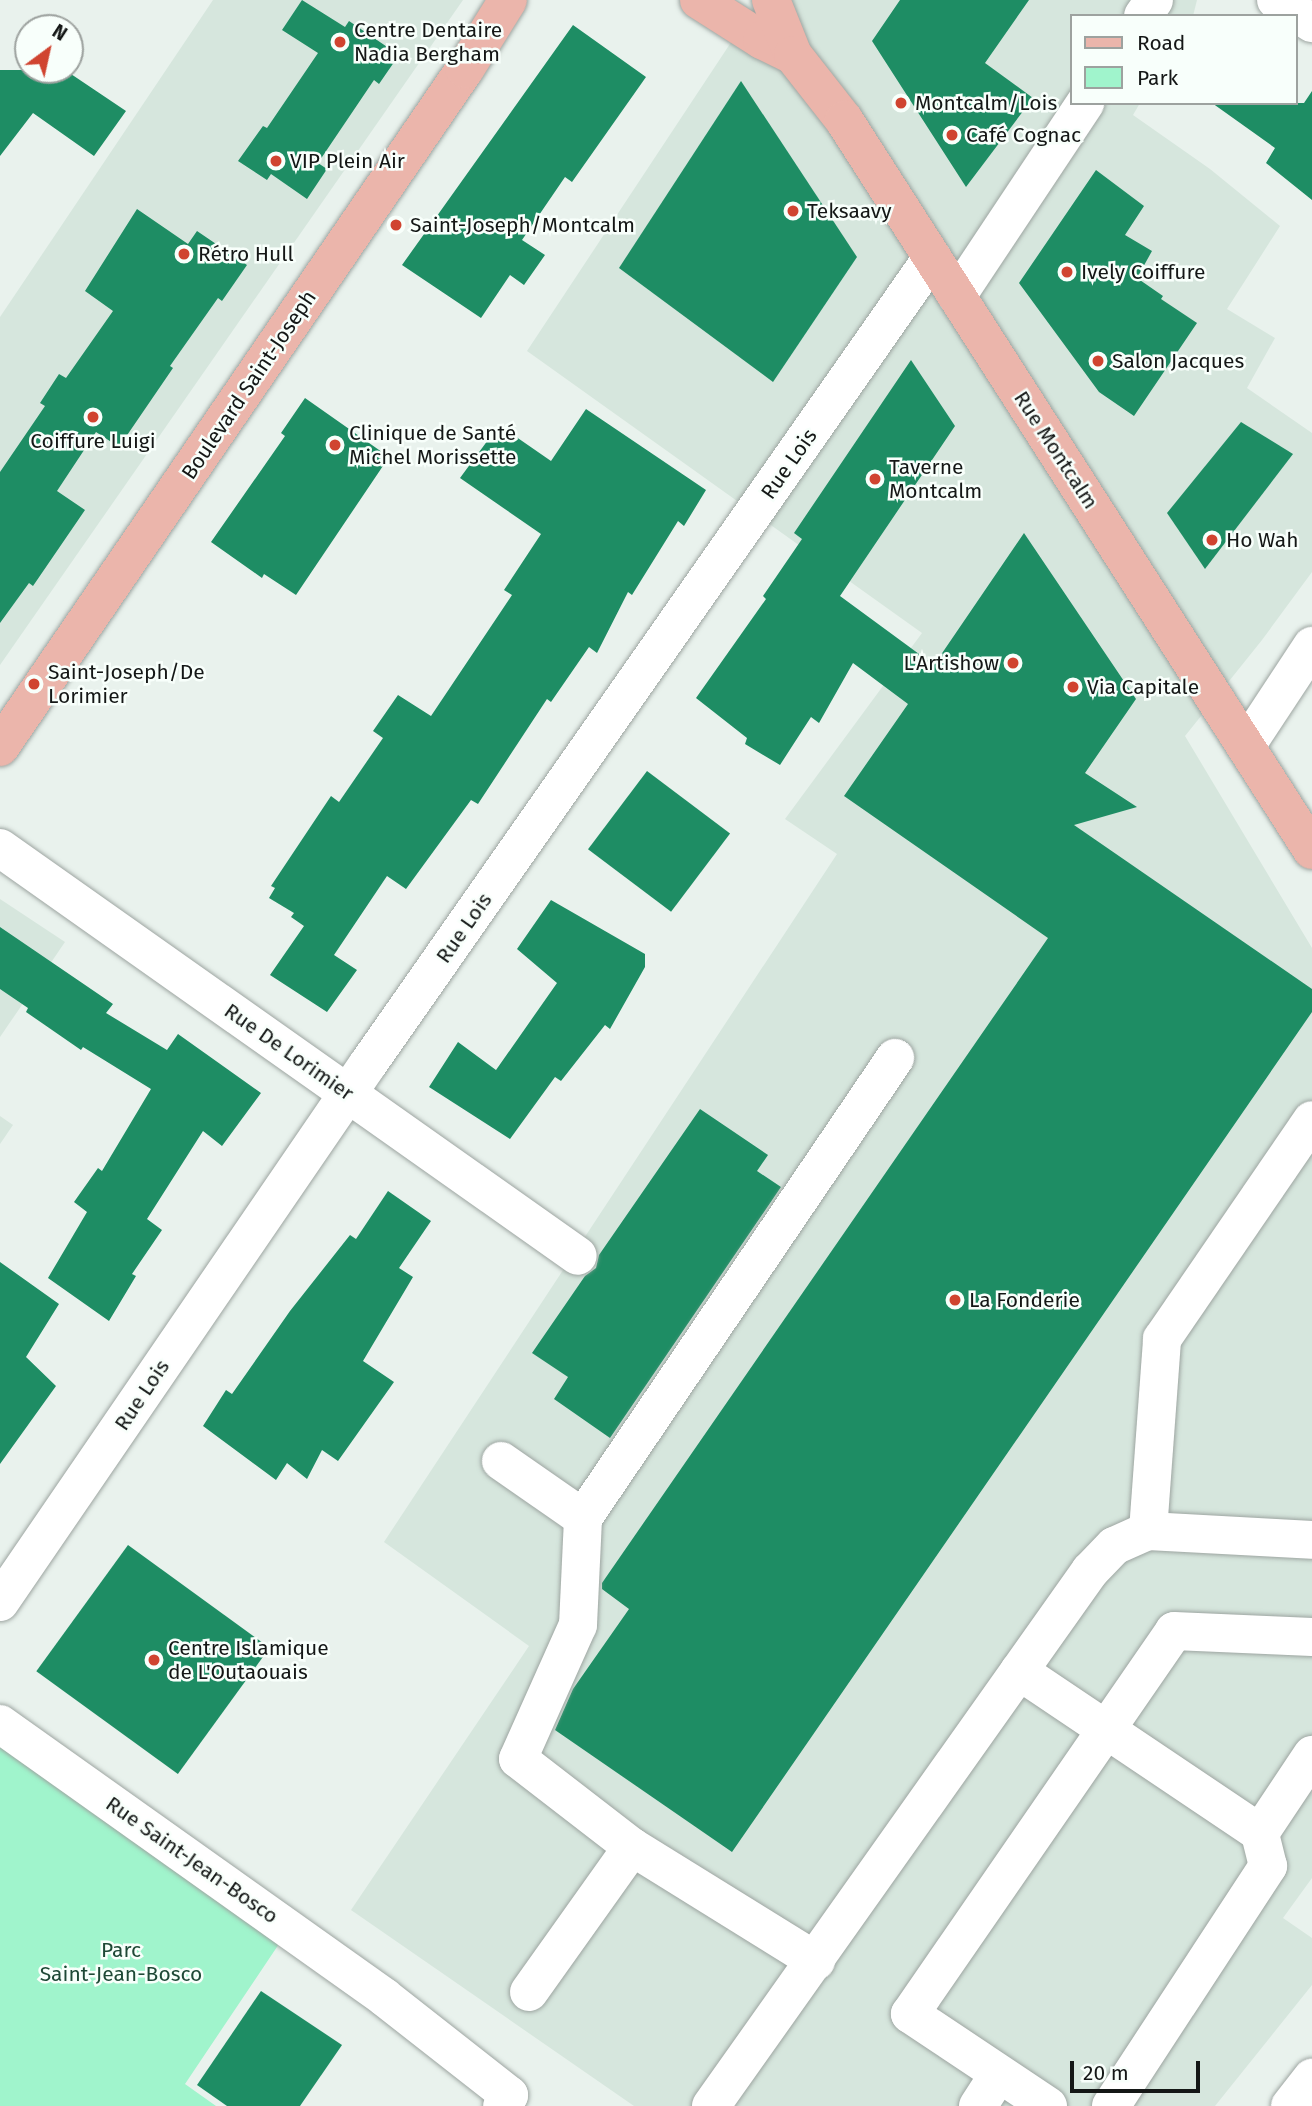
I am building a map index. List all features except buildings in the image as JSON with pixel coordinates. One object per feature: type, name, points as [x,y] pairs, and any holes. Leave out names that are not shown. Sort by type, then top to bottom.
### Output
[{"type":"main road","name":"Boulevard Saint-Joseph","points":[[0,747],[502,11],[540,0]]},
{"type":"main road","name":"Rue Montcalm","points":[[699,0],[762,40],[793,55]]},
{"type":"main road","name":"Rue Montcalm","points":[[771,0],[793,55],[844,120],[1312,850]]},
{"type":"street","points":[[1276,0],[1298,14]]},
{"type":"street","points":[[957,296],[1084,105]]},
{"type":"street","name":"Rue Lois","points":[[0,1602],[349,1094],[933,258]]},
{"type":"street","points":[[1246,746],[1312,646]]},
{"type":"street","name":"Rue De Lorimier","points":[[0,848],[578,1256]]},
{"type":"street","points":[[816,1961],[632,1847],[517,1759],[578,1625],[583,1518],[895,1059]]},
{"type":"street","points":[[1148,1531],[1162,1339],[1312,1120]]},
{"type":"street","points":[[501,1461],[583,1518]]},
{"type":"street","points":[[712,2106],[1090,1571],[1114,1546],[1148,1531],[1312,1540]]},
{"type":"street","points":[[1048,2106],[910,2014],[1174,1631],[1312,1637]]},
{"type":"street","points":[[1019,1671],[1260,1833],[1268,1866],[1111,2106]]},
{"type":"street","name":"Rue Saint-Jean-Bosco","points":[[0,1724],[384,1997],[514,2102]]},
{"type":"street","points":[[1260,1833],[1312,1755]]},
{"type":"street","points":[[529,1992],[632,1847]]},
{"type":"street","points":[[978,2106],[999,2074]]},
{"type":"street","points":[[1290,2106],[1312,2078]]},
{"type":"shaded area","points":[[213,0],[463,0],[0,665],[0,317]]},
{"type":"shaded area","points":[[759,0],[1197,0],[1194,14],[1070,14],[1070,105],[1139,105],[1133,115],[1210,169],[1280,226],[1227,309],[1275,338],[1247,388],[1312,433],[1312,572],[1262,640],[1185,736],[1312,948],[1312,1878],[1283,1918],[1312,1938],[1312,1985],[1215,2106],[634,2106],[351,1910],[529,1646],[384,1542],[837,854],[785,819],[922,633],[527,351]]},
{"type":"shaded area","points":[[0,899],[65,942],[0,1037]]},
{"type":"shaded area","points":[[0,1116],[13,1125],[0,1144]]},
{"type":"green space","name":"Parc Saint-Jean-Bosco","points":[[0,1723],[289,1929],[185,2084],[216,2106],[0,2106]]},
{"type":"place","name":"Centre Dentaire Nadia Bergham","points":[[340,42]]},
{"type":"place","name":"Montcalm/Lois","points":[[901,103]]},
{"type":"place","name":"Café Cognac","points":[[952,135]]},
{"type":"place","name":"VIP Plein Air","points":[[276,161]]},
{"type":"place","name":"Teksaavy","points":[[793,211]]},
{"type":"place","name":"Saint-Joseph/Montcalm","points":[[396,225]]},
{"type":"place","name":"Rétro Hull","points":[[184,254]]},
{"type":"place","name":"Ively Coiffure","points":[[1067,272]]},
{"type":"place","name":"Salon Jacques","points":[[1098,361]]},
{"type":"place","name":"Coiffure Luigi","points":[[93,417]]},
{"type":"place","name":"Clinique de Santé Michel Morissette","points":[[335,445]]},
{"type":"place","name":"Taverne Montcalm","points":[[875,479]]},
{"type":"place","name":"Ho Wah","points":[[1212,540]]},
{"type":"place","name":"L'Artishow","points":[[1013,663]]},
{"type":"place","name":"Saint-Joseph/De Lorimier","points":[[34,684]]},
{"type":"place","name":"Via Capitale","points":[[1073,687]]},
{"type":"place","name":"La Fonderie","points":[[955,1300]]},
{"type":"place","name":"Centre Islamique de L'Outaouais","points":[[154,1660]]}]
